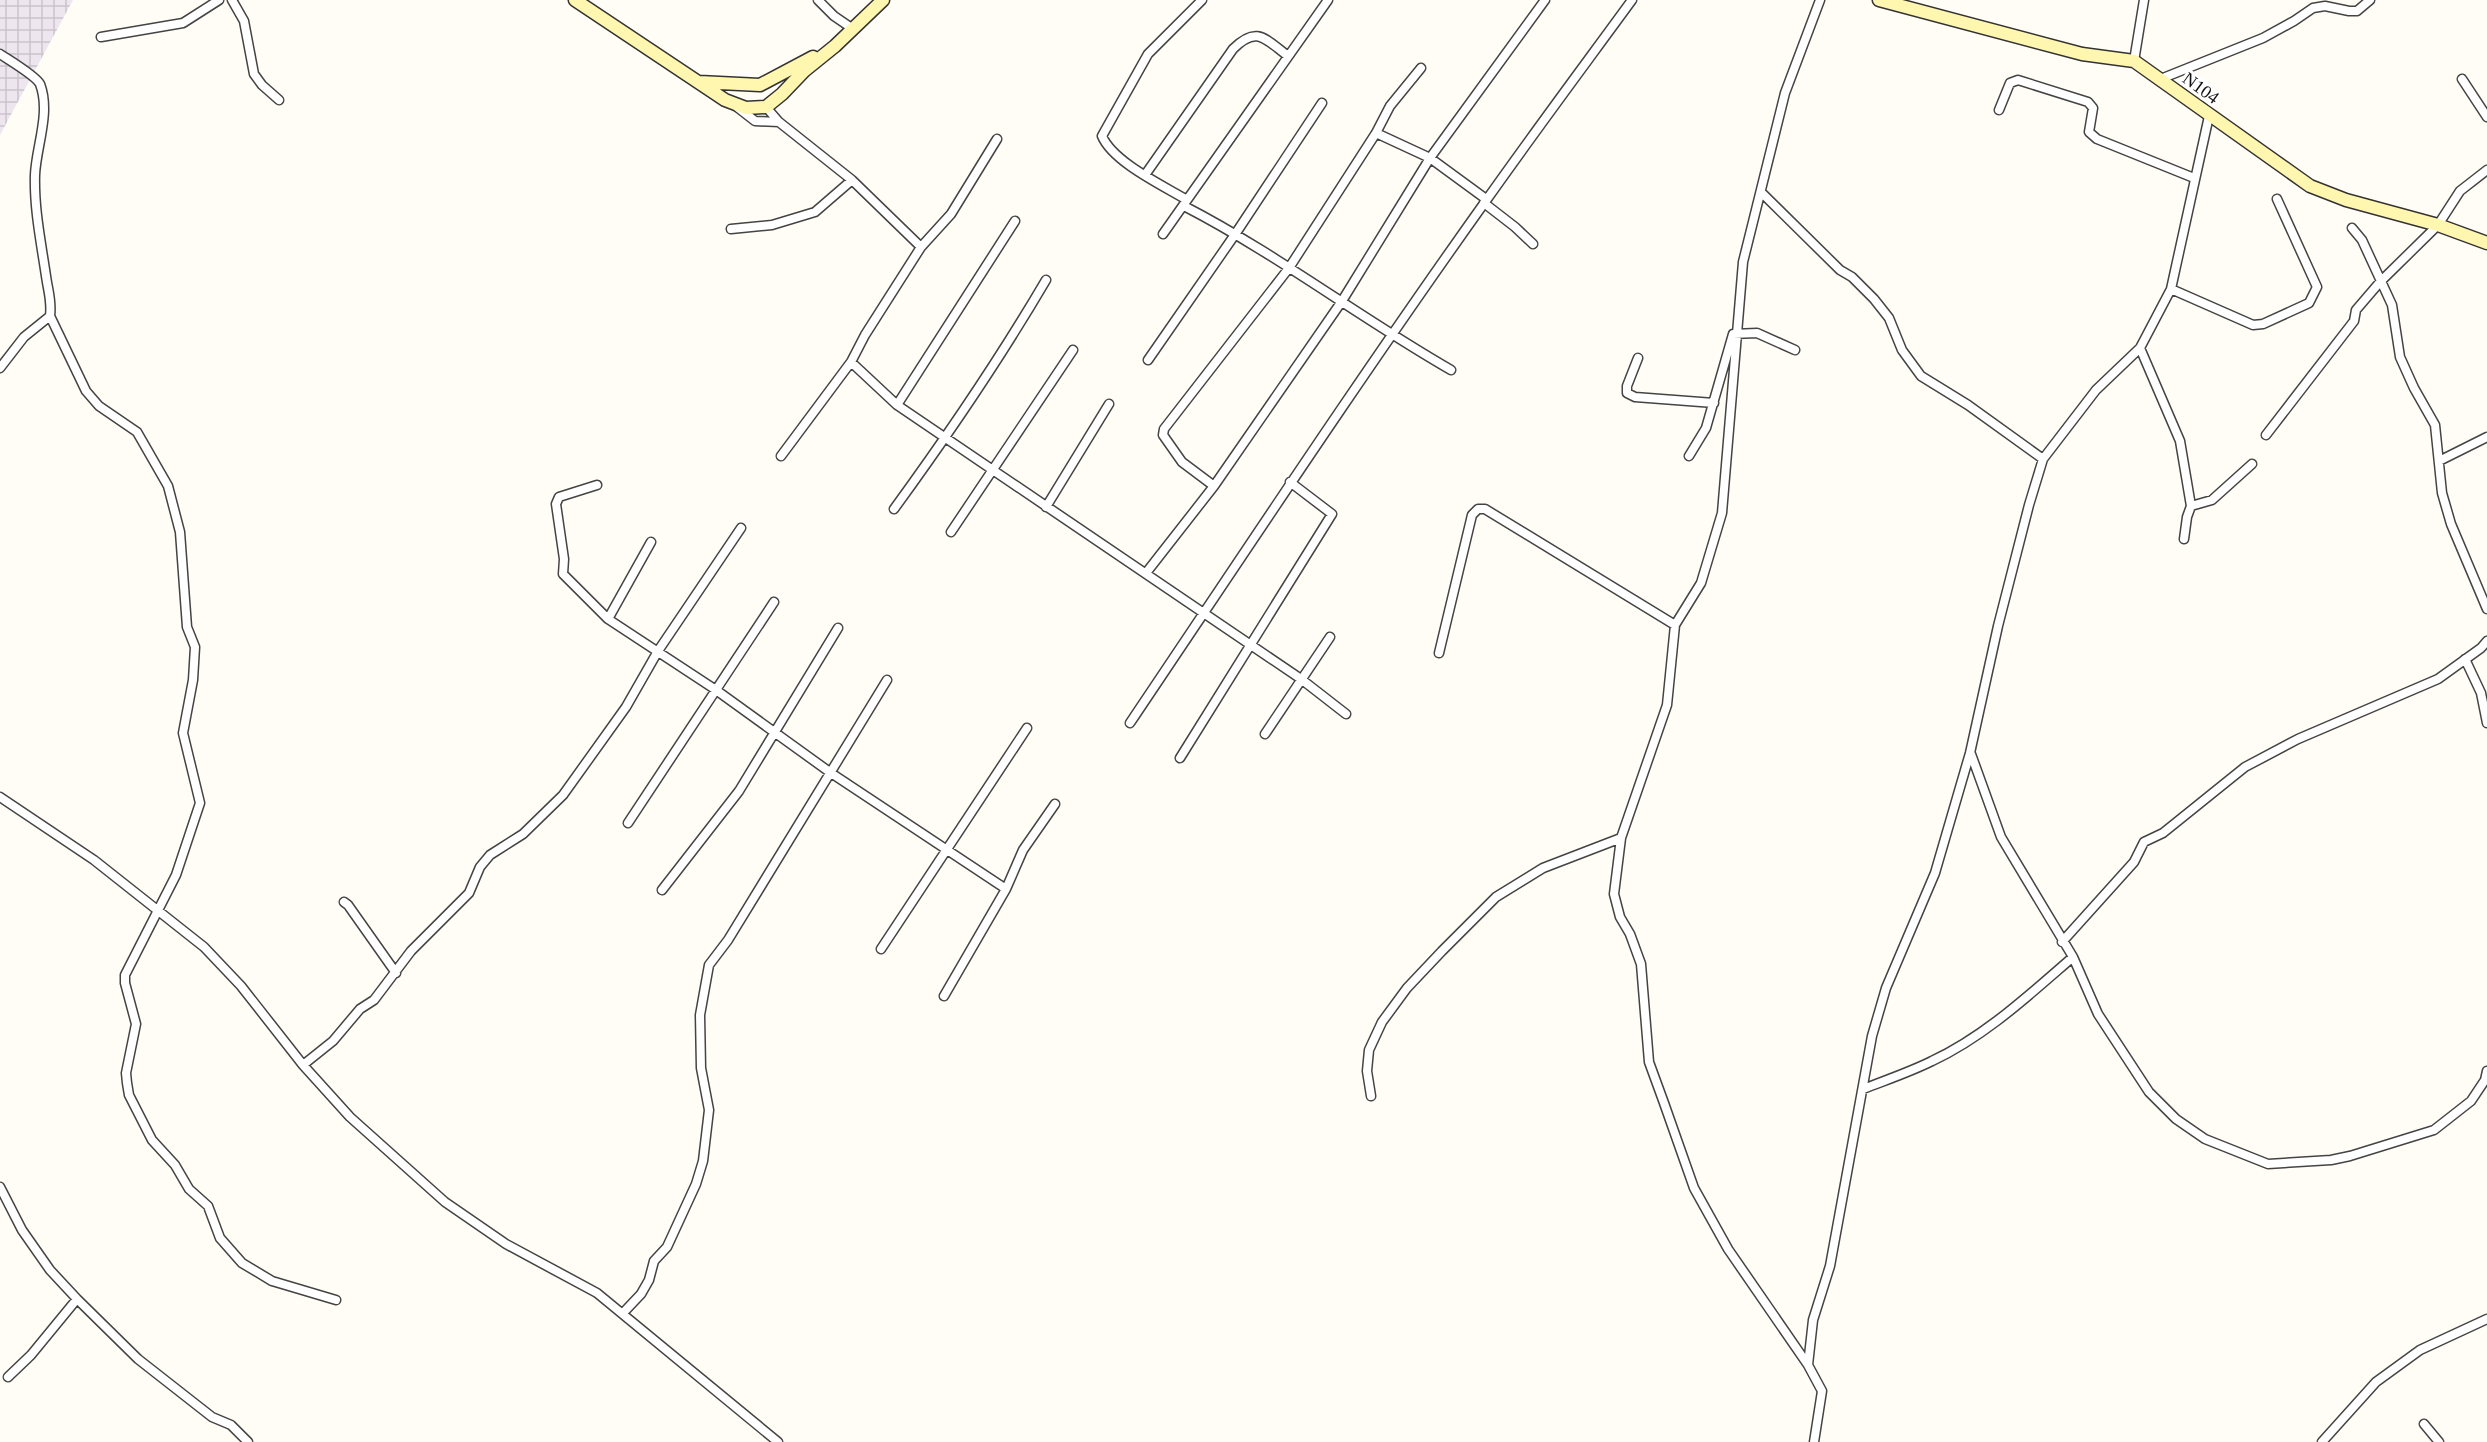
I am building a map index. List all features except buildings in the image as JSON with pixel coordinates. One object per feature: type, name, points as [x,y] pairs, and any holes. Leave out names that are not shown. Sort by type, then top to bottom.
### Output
[{"type":"street","points":[[101,37],[183,23],[219,0]]},
{"type":"street","points":[[232,0],[244,21],[254,74],[262,85],[279,100]]},
{"type":"street","points":[[575,0],[755,121],[779,122]]},
{"type":"street","points":[[818,0],[834,16],[853,28]]},
{"type":"street","points":[[734,105],[754,110],[766,107],[883,0]]},
{"type":"street","points":[[1202,0],[1148,54],[1102,136],[1106,146],[1185,203],[1342,301],[1391,336],[1451,370]]},
{"type":"street","points":[[1163,234],[1328,0]]},
{"type":"street","points":[[1146,573],[1214,486],[1342,301],[1430,158],[1545,0]]},
{"type":"street","points":[[1130,723],[1290,482],[1391,336],[1485,201],[1632,0]]},
{"type":"street","points":[[1814,1442],[1822,1391],[1808,1365],[1728,1249],[1694,1188],[1649,1062],[1641,964],[1630,934],[1620,917],[1614,894],[1621,838],[1667,705],[1675,625],[1701,583],[1722,513],[1743,262],[1785,93],[1820,0]]},
{"type":"street","points":[[1879,0],[2082,54],[2134,61],[2144,0]]},
{"type":"street","points":[[2158,80],[2263,38],[2313,8],[2325,6],[2357,11],[2370,0]]},
{"type":"street","points":[[1145,175],[1233,49],[1245,37],[1253,35],[1266,40],[1288,56]]},
{"type":"street","points":[[697,82],[760,84],[835,46]]},
{"type":"street","points":[[0,54],[39,81],[42,96],[41,136],[35,173],[35,204],[47,286],[52,301],[50,316],[86,391],[99,406],[136,432],[147,447],[168,486],[180,532],[187,627],[195,647],[193,680],[183,734],[200,803],[184,855],[159,911],[125,975],[136,1023],[126,1073],[129,1095],[152,1140],[175,1165],[189,1189],[208,1206],[220,1238],[242,1263],[272,1281],[336,1300]]},
{"type":"street","name":"N104","points":[[2134,61],[2310,186],[2346,200],[2438,225],[2487,243]]},
{"type":"street","points":[[1214,486],[1182,462],[1163,435],[1164,429],[1289,268],[1376,133],[1390,106],[1421,68]]},
{"type":"street","points":[[1999,110],[2010,83],[2018,80],[2088,102],[2093,108],[2089,132],[2097,139],[2194,178]]},
{"type":"street","points":[[2462,80],[2487,117]]},
{"type":"street","points":[[1148,360],[1322,103]]},
{"type":"street","points":[[766,107],[779,122],[852,180],[921,247]]},
{"type":"street","points":[[1808,1365],[1814,1320],[1830,1266],[1872,1036],[1886,988],[1935,873],[1970,753],[1998,626],[2043,459],[2096,390],[2140,348],[2171,289],[2209,116]]},
{"type":"street","points":[[1376,133],[1430,158],[1485,201],[1533,244]]},
{"type":"street","points":[[781,456],[851,362],[865,334],[921,247],[951,214],[998,140]]},
{"type":"street","points":[[2266,435],[2354,321],[2356,310],[2380,282],[2438,225],[2460,191],[2487,170]]},
{"type":"street","points":[[731,229],[772,225],[815,212],[852,180]]},
{"type":"street","points":[[1761,192],[1840,270],[1851,277],[1874,299],[1889,318],[1902,350],[1921,376],[1968,405],[2043,459]]},
{"type":"street","points":[[2171,289],[2253,325],[2263,324],[2309,303],[2317,287],[2277,199]]},
{"type":"street","points":[[897,405],[1015,221]]},
{"type":"street","points":[[2352,228],[2362,240],[2392,305],[2400,357],[2435,425],[2442,493],[2451,525],[2487,609]]},
{"type":"street","points":[[894,509],[947,437],[1000,357],[1046,280]]},
{"type":"street","points":[[0,368],[24,337],[50,316]]},
{"type":"street","points":[[1689,456],[1700,442],[1714,403],[1730,338],[1737,332],[1757,333],[1795,350]]},
{"type":"street","points":[[2140,348],[2180,441],[2191,506],[2184,539]]},
{"type":"street","points":[[951,531],[1073,350]]},
{"type":"street","points":[[1638,358],[1627,393],[1635,397],[1714,403]]},
{"type":"street","points":[[851,362],[897,405],[1301,679],[1346,714]]},
{"type":"street","points":[[1046,507],[1109,404]]},
{"type":"street","points":[[2439,461],[2487,437]]},
{"type":"street","points":[[2191,506],[2212,500],[2252,464]]},
{"type":"street","points":[[1180,758],[1332,514],[1290,482]]},
{"type":"street","points":[[597,485],[559,497],[556,504],[564,560],[563,574],[608,619],[716,690],[831,773],[1006,889]]},
{"type":"street","points":[[1439,653],[1472,515],[1478,509],[1485,509],[1675,625]]},
{"type":"street","points":[[303,1065],[333,1041],[360,1009],[374,1000],[411,951],[469,893],[480,867],[490,855],[523,834],[563,795],[626,707],[658,651],[741,528]]},
{"type":"street","points":[[608,619],[651,542]]},
{"type":"street","points":[[628,823],[774,602]]},
{"type":"street","points":[[662,890],[739,791],[838,628]]},
{"type":"street","points":[[1265,734],[1330,637]]},
{"type":"street","points":[[2062,942],[2134,862],[2144,842],[2163,832],[2245,767],[2298,739],[2438,679],[2487,641]]},
{"type":"street","points":[[2465,658],[2481,693],[2487,723]]},
{"type":"street","points":[[623,1313],[641,1294],[649,1280],[654,1261],[667,1247],[704,1161],[708,1110],[701,1068],[700,1015],[710,965],[728,940],[887,680]]},
{"type":"street","points":[[881,949],[1027,728]]},
{"type":"street","points":[[1970,753],[2001,837],[2073,957],[2098,1014],[2149,1092],[2176,1119],[2205,1138],[2268,1164],[2331,1160],[2350,1156],[2434,1130],[2471,1101],[2485,1080],[2487,1071]]},
{"type":"street","points":[[0,797],[94,861],[204,947],[242,986],[303,1065],[350,1117],[445,1202],[506,1244],[597,1293],[778,1442]]},
{"type":"street","points":[[944,996],[1006,889],[1023,850],[1055,804]]},
{"type":"street","points":[[1371,1096],[1367,1071],[1369,1050],[1382,1022],[1407,988],[1435,958],[1496,897],[1543,868],[1621,838]]},
{"type":"street","points":[[344,902],[396,973]]},
{"type":"street","points":[[1863,1089],[1932,1061],[1962,1044],[2038,987],[2073,957]]},
{"type":"street","points":[[0,1187],[22,1230],[50,1270],[77,1299],[138,1359],[212,1417],[231,1425],[248,1442]]},
{"type":"street","points":[[8,1377],[31,1355],[77,1299]]},
{"type":"street","points":[[2322,1442],[2376,1382],[2420,1350],[2487,1319]]},
{"type":"street","points":[[2424,1424],[2439,1442]]},
{"type":"shaded area","points":[[0,0],[73,0],[0,135]]}]
